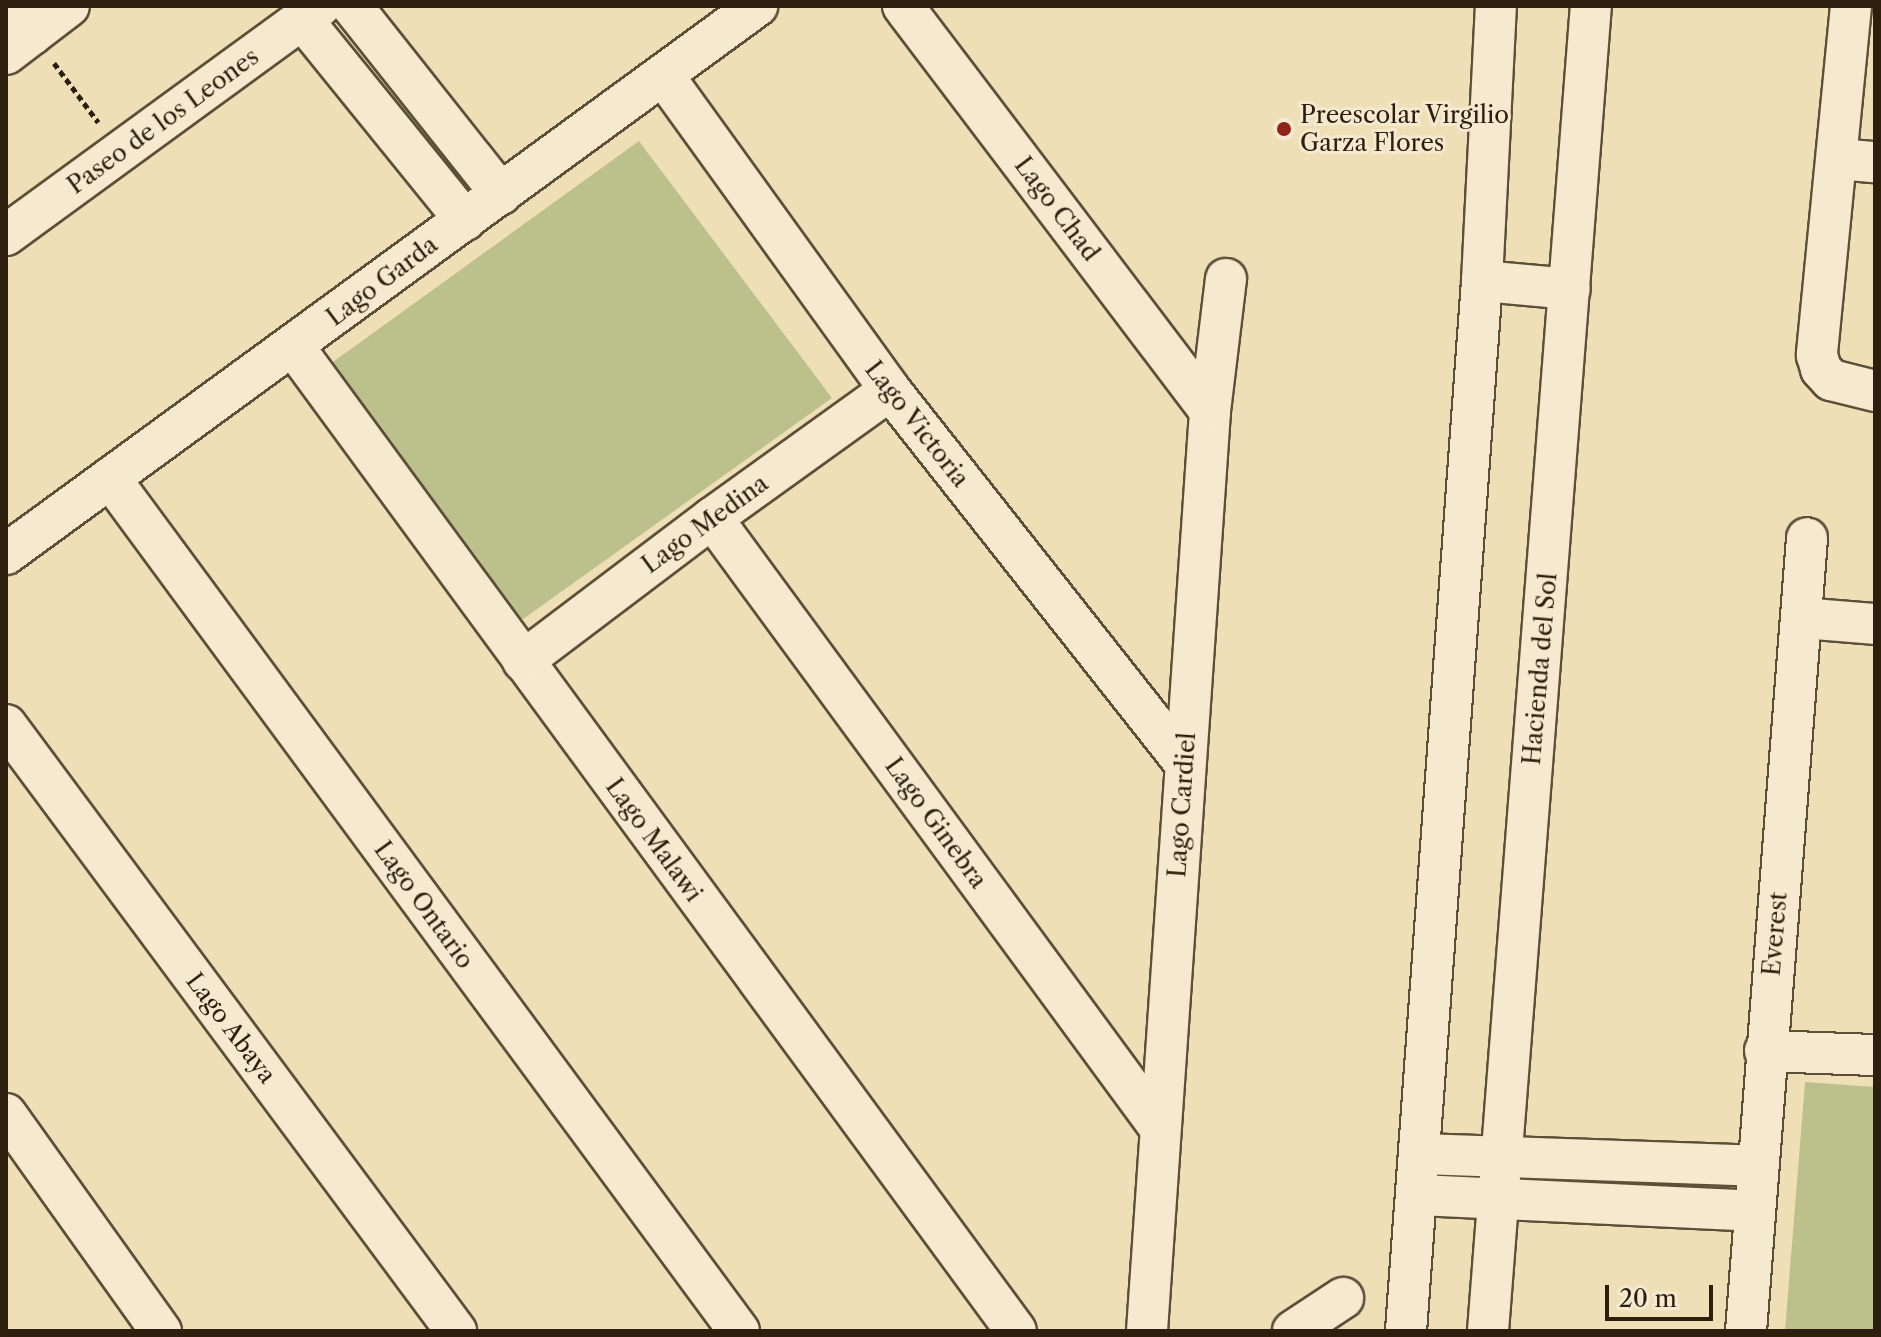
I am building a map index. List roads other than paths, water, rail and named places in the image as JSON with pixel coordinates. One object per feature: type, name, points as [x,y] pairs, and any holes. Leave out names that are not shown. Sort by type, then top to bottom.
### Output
[{"type":"street","points":[[16,31],[69,6]]},
{"type":"street","points":[[352,6],[501,194]]},
{"type":"street","name":"Lago Garda","points":[[6,554],[294,347],[757,6]]},
{"type":"street","name":"Lago Chad","points":[[903,6],[1210,411]]},
{"type":"street","points":[[1406,1331],[1419,1195],[1482,281],[1496,6]]},
{"type":"street","name":"Hacienda del Sol","points":[[1488,1331],[1591,6]]},
{"type":"street","points":[[1851,6],[1857,160],[1817,355],[1821,369],[1831,380],[1875,391]]},
{"type":"street","points":[[311,12],[385,121],[465,220]]},
{"type":"street","name":"Paseo de los Leones","points":[[6,235],[311,12]]},
{"type":"street","name":"Lago Victoria","points":[[663,75],[890,390],[1184,762]]},
{"type":"street","points":[[385,121],[422,95]]},
{"type":"street","name":"Lago Cardiel","points":[[1147,1331],[1210,411],[1226,279]]},
{"type":"street","points":[[1482,281],[1570,289]]},
{"type":"street","name":"Lago Malawi","points":[[294,347],[1016,1331]]},
{"type":"street","name":"Lago Medina","points":[[523,661],[712,518],[890,390]]},
{"type":"street","name":"Lago Ontario","points":[[110,478],[739,1331]]},
{"type":"street","name":"Lago Ginebra","points":[[712,518],[1160,1128]]},
{"type":"street","name":"Everest","points":[[1746,1331],[1765,1051],[1807,538]]},
{"type":"street","points":[[1802,618],[1875,624]]},
{"type":"street","name":"Lago Abaya","points":[[6,725],[456,1331]]},
{"type":"street","points":[[1765,1051],[1875,1055]]},
{"type":"street","points":[[6,1114],[161,1331]]},
{"type":"street","points":[[1421,1154],[1757,1166]]},
{"type":"street","points":[[1624,1204],[1626,1162]]},
{"type":"street","points":[[1419,1195],[1754,1211]]},
{"type":"street","points":[[1293,1331],[1343,1298]]},
{"type":"place","name":"Preescolar Virgilio Garza Flores","points":[[1284,129]]}]
